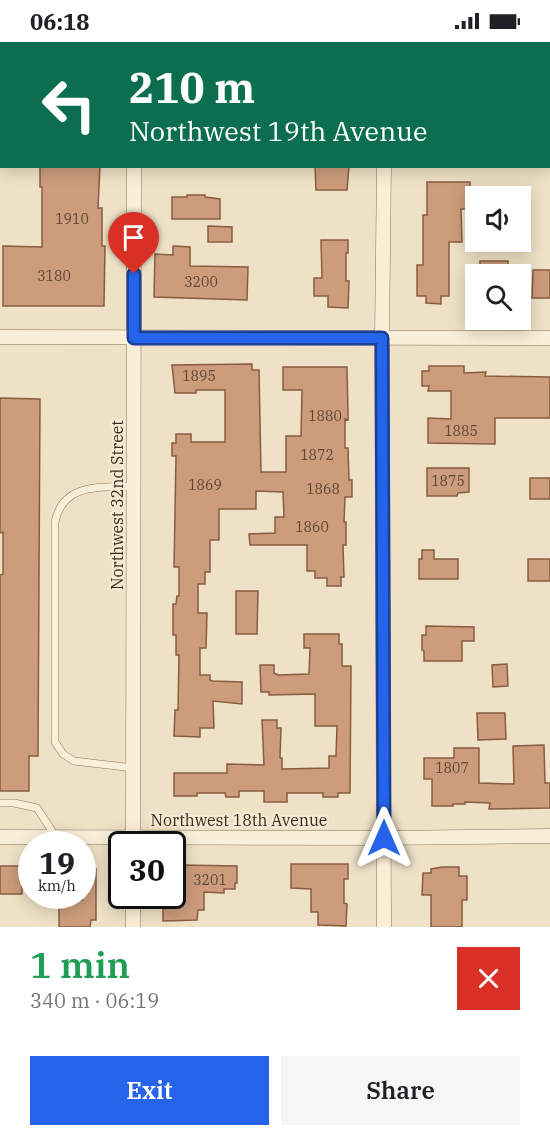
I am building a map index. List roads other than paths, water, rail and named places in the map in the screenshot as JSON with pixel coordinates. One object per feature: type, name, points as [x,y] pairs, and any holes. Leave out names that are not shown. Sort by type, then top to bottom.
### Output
[{"type":"street","name":"Northwest 32nd Street","points":[[133,831],[134,168]]},
{"type":"street","points":[[384,168],[382,338],[384,927]]},
{"type":"street","points":[[0,337],[550,338]]},
{"type":"street","name":"Northwest 18th Avenue","points":[[186,840],[550,836]]},
{"type":"street","name":"Northwest 18th Avenue","points":[[0,837],[18,837]]},
{"type":"street","points":[[133,909],[133,927]]},
{"type":"lane","points":[[134,486],[91,488],[75,492],[57,511],[55,522],[55,742],[63,754],[74,761],[134,768]]},
{"type":"lane","points":[[0,803],[14,803],[37,808],[52,831]]}]
